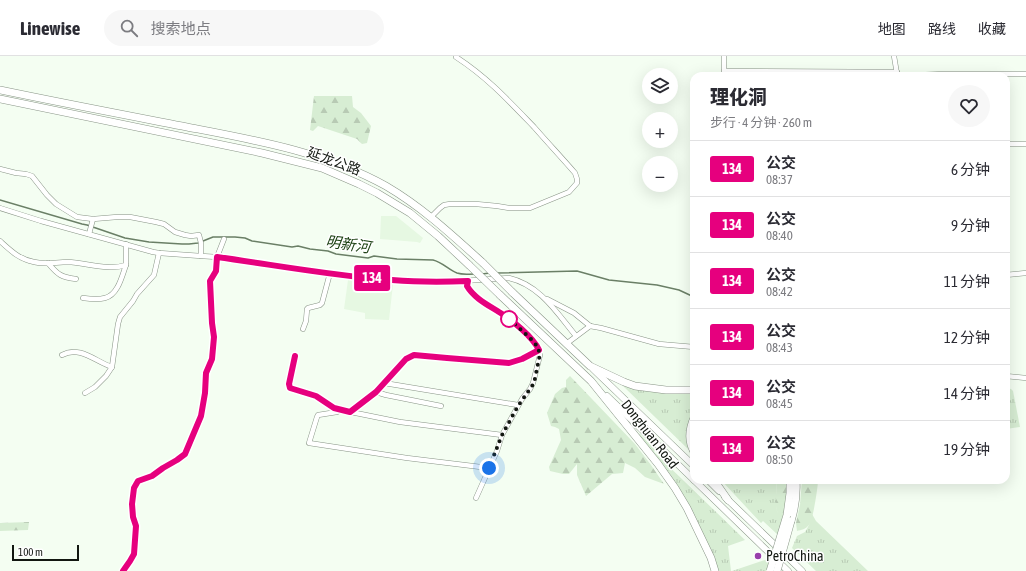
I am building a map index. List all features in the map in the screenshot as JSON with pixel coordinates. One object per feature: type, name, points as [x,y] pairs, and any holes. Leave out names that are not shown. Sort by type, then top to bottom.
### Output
[{"type":"highway","name":"延龙公路","points":[[0,90],[263,142],[306,153],[343,166],[373,179],[402,196],[432,217],[483,263],[590,366]]},
{"type":"highway","name":"延龙公路","points":[[0,99],[282,157],[322,168],[359,184],[410,213],[438,236],[591,381]]},
{"type":"highway","name":"Donghuan Road","points":[[590,366],[635,386],[666,390],[690,390]]},
{"type":"highway","name":"Donghuan Road","points":[[591,381],[658,464],[675,488],[687,508],[715,571]]},
{"type":"highway","points":[[717,484],[728,500]]},
{"type":"highway","points":[[777,571],[789,518],[790,484]]},
{"type":"highway","points":[[770,571],[795,502],[796,484]]},
{"type":"main road","points":[[590,366],[690,462]]},
{"type":"main road","points":[[591,381],[690,476]]},
{"type":"main road","points":[[698,484],[788,571]]},
{"type":"main road","points":[[712,484],[802,571]]},
{"type":"street","points":[[724,56],[724,72]]},
{"type":"street","points":[[894,56],[897,72]]},
{"type":"street","points":[[432,217],[444,205],[450,204],[476,204],[509,208],[530,208],[569,192],[577,183],[575,173],[504,95],[481,75],[456,57]]},
{"type":"street","points":[[1010,74],[1026,74]]},
{"type":"street","points":[[1010,144],[1026,144]]},
{"type":"street","points":[[0,169],[32,176],[56,204],[77,217],[92,221],[117,216],[130,217],[164,224],[175,232],[185,235],[199,235],[201,256]]},
{"type":"street","points":[[0,208],[41,221],[89,231],[126,244],[159,253],[217,257],[391,280],[433,282],[509,278],[534,289],[543,297],[576,336]]},
{"type":"street","points":[[89,231],[92,221]]},
{"type":"street","points":[[123,571],[134,554],[136,526],[133,517],[132,504],[134,488],[138,481],[152,476],[185,454],[201,416],[205,393],[206,373],[212,359],[214,337],[210,281],[216,271],[217,257],[224,239]]},
{"type":"street","points":[[0,241],[10,251],[23,259],[35,263],[66,262],[114,267],[126,265]]},
{"type":"street","points":[[83,298],[106,298],[114,294],[126,265],[126,244]]},
{"type":"street","points":[[85,393],[95,387],[106,376],[112,367],[120,318],[137,294],[154,275],[159,253]]},
{"type":"street","points":[[48,263],[63,277],[76,279]]},
{"type":"street","points":[[303,329],[306,321],[307,309],[320,305],[324,301],[330,273]]},
{"type":"street","points":[[1010,275],[1026,273]]},
{"type":"street","points":[[468,281],[467,286],[474,295],[515,324],[533,341],[540,354],[534,383],[518,406],[502,435],[476,498]]},
{"type":"street","points":[[543,297],[574,313],[590,326],[658,344],[690,347]]},
{"type":"street","points":[[515,324],[523,316]]},
{"type":"street","points":[[566,344],[590,326]]},
{"type":"street","points":[[350,412],[376,392],[406,359],[414,355],[509,363],[522,359],[539,350]]},
{"type":"street","points":[[62,354],[73,352],[87,355],[104,365],[112,367]]},
{"type":"street","points":[[295,356],[289,384],[290,388],[316,396],[334,408],[400,422],[502,435]]},
{"type":"street","points":[[1010,376],[1026,378]]},
{"type":"street","points":[[384,383],[518,406]]},
{"type":"street","points":[[376,392],[441,406]]},
{"type":"street","points":[[341,410],[318,415],[309,443],[407,458],[489,468]]},
{"type":"shaded area","points":[[381,216],[396,216],[423,238],[420,243],[380,239]]},
{"type":"shaded area","points":[[348,280],[368,283],[393,284],[389,320],[365,319],[365,313],[344,309]]},
{"type":"green space","points":[[314,96],[352,96],[353,107],[361,113],[371,126],[367,143],[362,144],[357,139],[318,126],[313,131],[310,130]]},
{"type":"green space","points":[[570,376],[635,444],[664,484],[645,477],[635,468],[625,463],[623,473],[612,474],[586,496],[577,475],[577,464],[569,474],[550,471],[549,467],[561,440],[559,429],[551,426],[547,413],[555,394],[562,388],[566,387],[566,380]]},
{"type":"green space","points":[[623,386],[650,391],[690,392],[690,439],[688,449]]},
{"type":"green space","points":[[1010,389],[1013,391],[1020,427],[1010,428]]},
{"type":"green space","points":[[636,433],[640,434],[655,450],[654,452],[745,540],[728,546],[731,571],[718,571],[693,512],[673,479]]},
{"type":"green space","points":[[725,484],[777,484],[777,511],[782,519],[778,535],[763,521],[761,523]]},
{"type":"green space","points":[[777,484],[787,484],[787,497],[782,519],[777,511]]},
{"type":"green space","points":[[802,484],[818,484],[811,522],[803,529],[797,531],[796,523],[800,505]]},
{"type":"green space","points":[[812,514],[816,521],[868,571],[816,571],[792,548],[797,536],[805,532]]},
{"type":"green space","points":[[29,522],[28,530],[0,531],[0,523]]},
{"type":"green space","points":[[768,559],[770,560],[767,571],[732,571]]},
{"type":"waterway","name":"明新河","points":[[0,200],[87,225],[125,238],[149,242],[189,244],[198,243],[213,237],[235,237],[245,238],[252,241],[292,247],[298,246],[328,251],[336,254],[368,258],[374,256],[397,259],[433,260],[457,273],[474,274]]},
{"type":"waterway","name":"明新河","points":[[496,273],[577,271],[609,280],[657,285],[679,290],[690,295]]},
{"type":"waterway","name":"明新河","points":[[482,274],[490,273]]},
{"type":"bus line","name":"134","points":[[123,571],[134,554],[136,526],[133,517],[132,504],[134,488],[138,481],[152,476],[185,454],[201,416],[205,393],[206,373],[212,359],[214,337],[210,281],[216,271],[217,257],[391,280],[427,282],[468,281],[467,286],[474,295],[515,324],[533,341],[539,350],[522,359],[509,363],[414,355],[406,359],[376,392],[350,412],[334,408],[321,398],[309,393],[290,388],[289,384],[295,356]]},
{"type":"place","name":"PetroChina","points":[[758,556]]},
{"type":"route","points":[[489,468],[497,451],[502,435],[522,398],[534,383],[539,362],[540,354],[537,346],[508,318],[509,319]]}]
